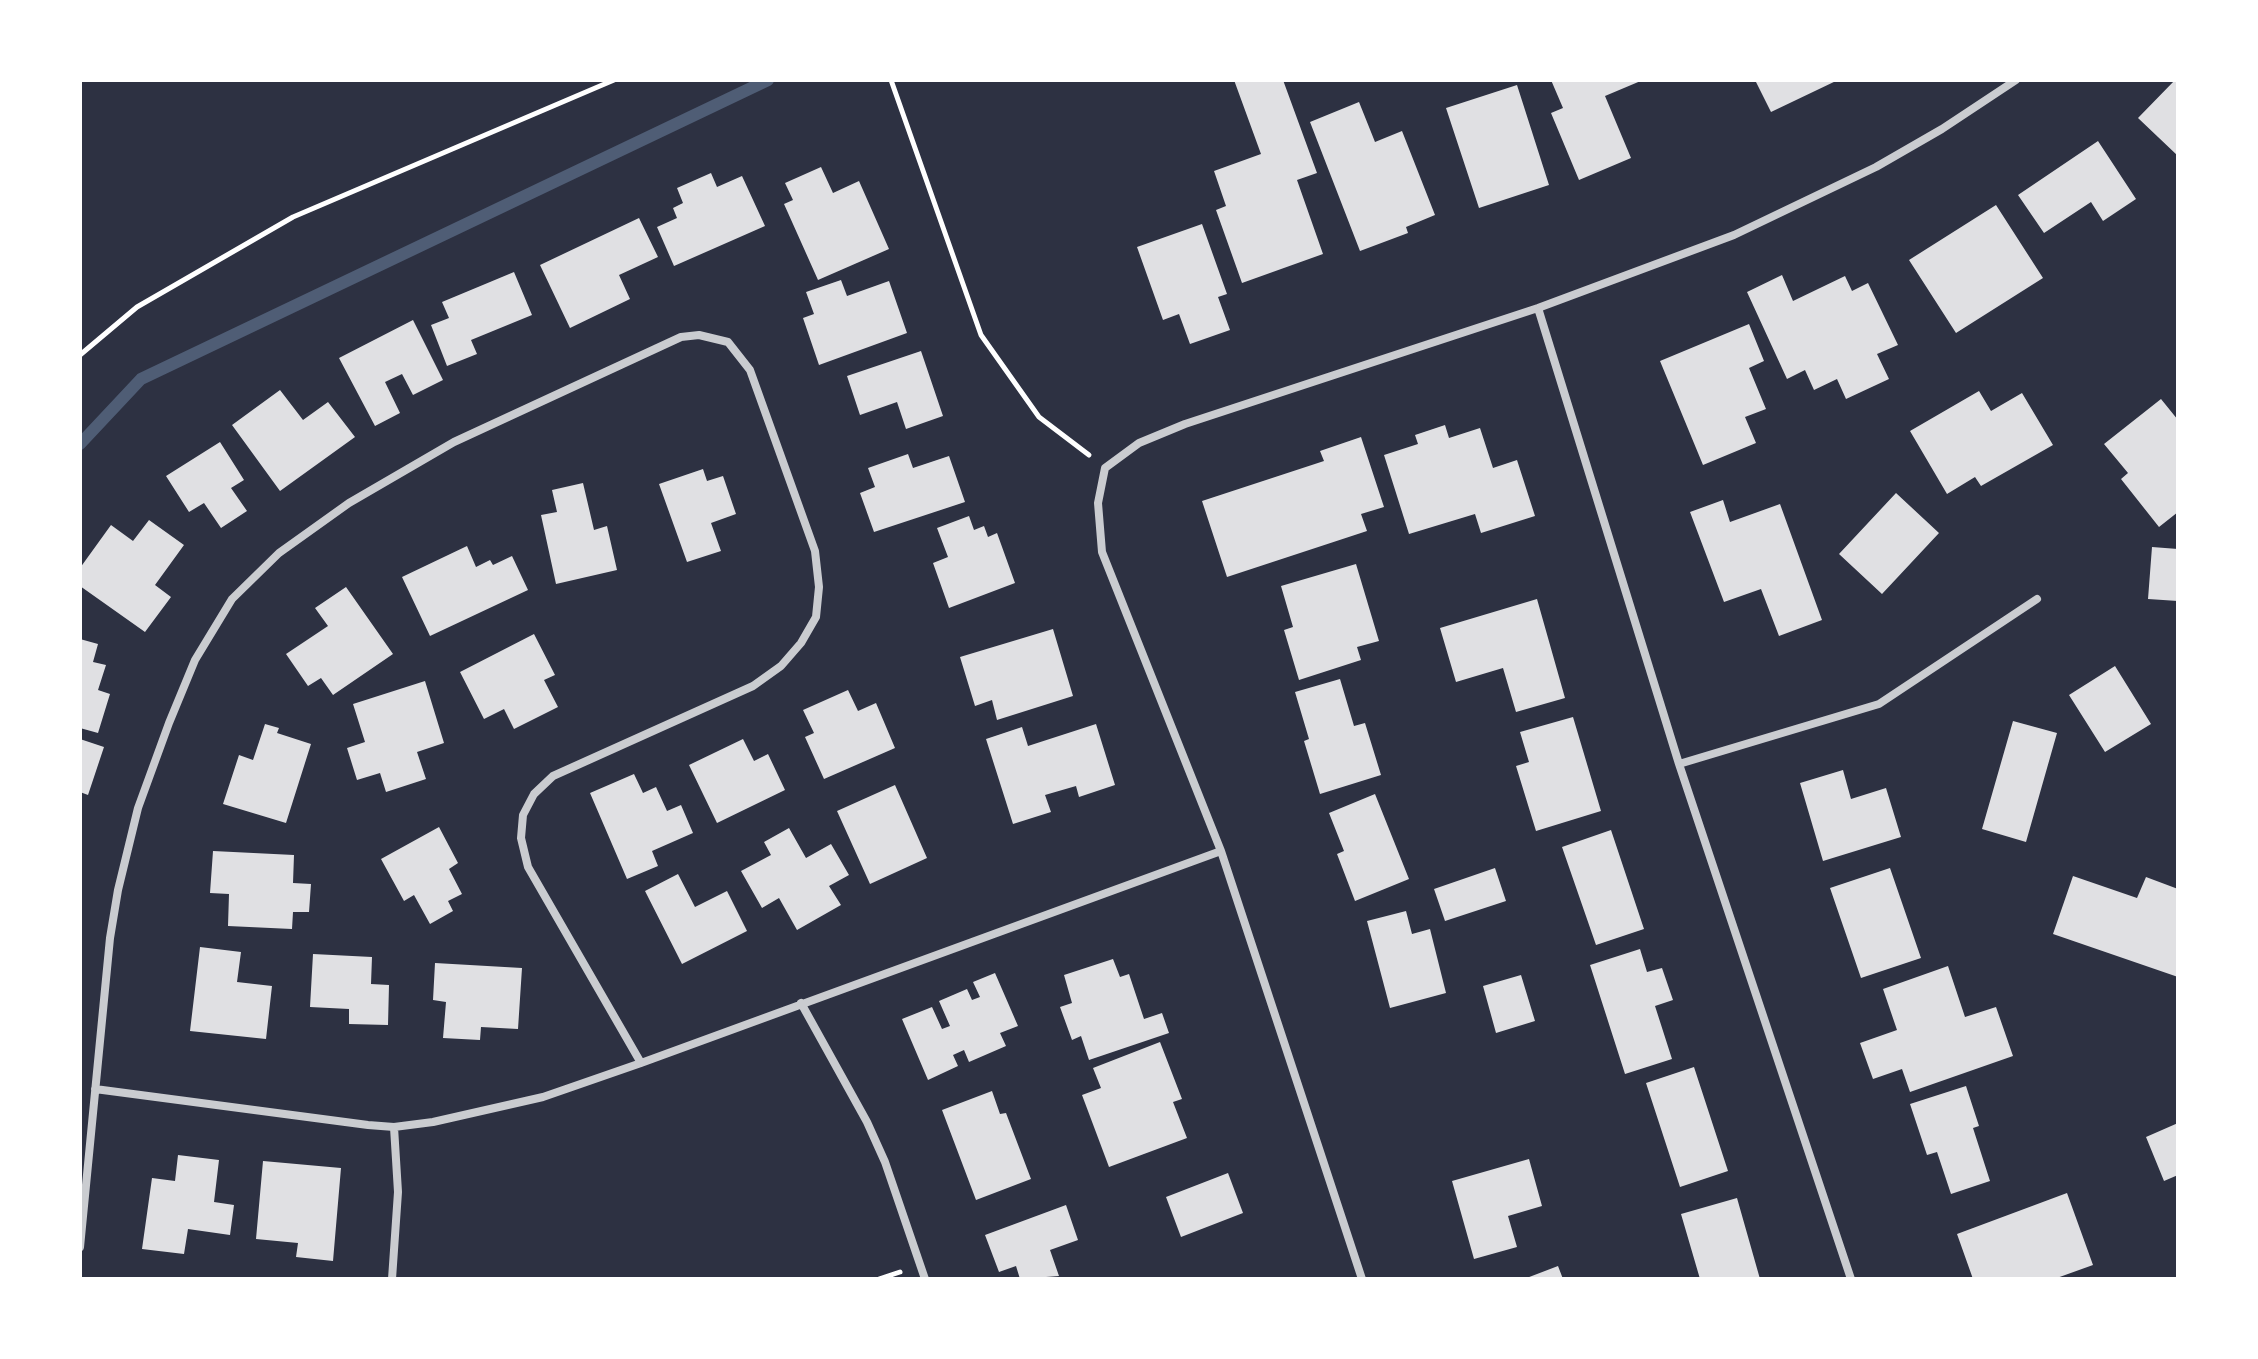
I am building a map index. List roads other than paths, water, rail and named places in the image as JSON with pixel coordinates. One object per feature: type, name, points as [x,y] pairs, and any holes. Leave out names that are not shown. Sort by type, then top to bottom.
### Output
[{"type":"street","points":[[1362,1279],[1221,851],[1102,552],[1098,503],[1105,468],[1139,443],[1185,424],[1538,308],[1734,235],[1804,204],[1942,129],[2016,80]]},
{"type":"street","points":[[1538,308],[1679,764],[1851,1279]]},
{"type":"street","points":[[80,1247],[110,938],[138,808],[195,660],[232,599],[279,553],[302,536],[349,503],[454,442],[681,337],[699,335],[728,342],[750,370],[815,551],[819,587],[816,617],[801,643],[781,666],[753,686],[553,776],[534,794],[523,815],[528,867],[641,1063]]},
{"type":"street","points":[[1679,764],[1879,704],[2037,599]]},
{"type":"street","points":[[95,1089],[394,1127],[433,1122],[543,1097],[1221,851]]},
{"type":"street","points":[[801,1003],[873,1135],[925,1279]]},
{"type":"street","points":[[392,1279],[398,1192],[394,1127]]},
{"type":"waterway","points":[[80,444],[141,379],[768,80]]}]
